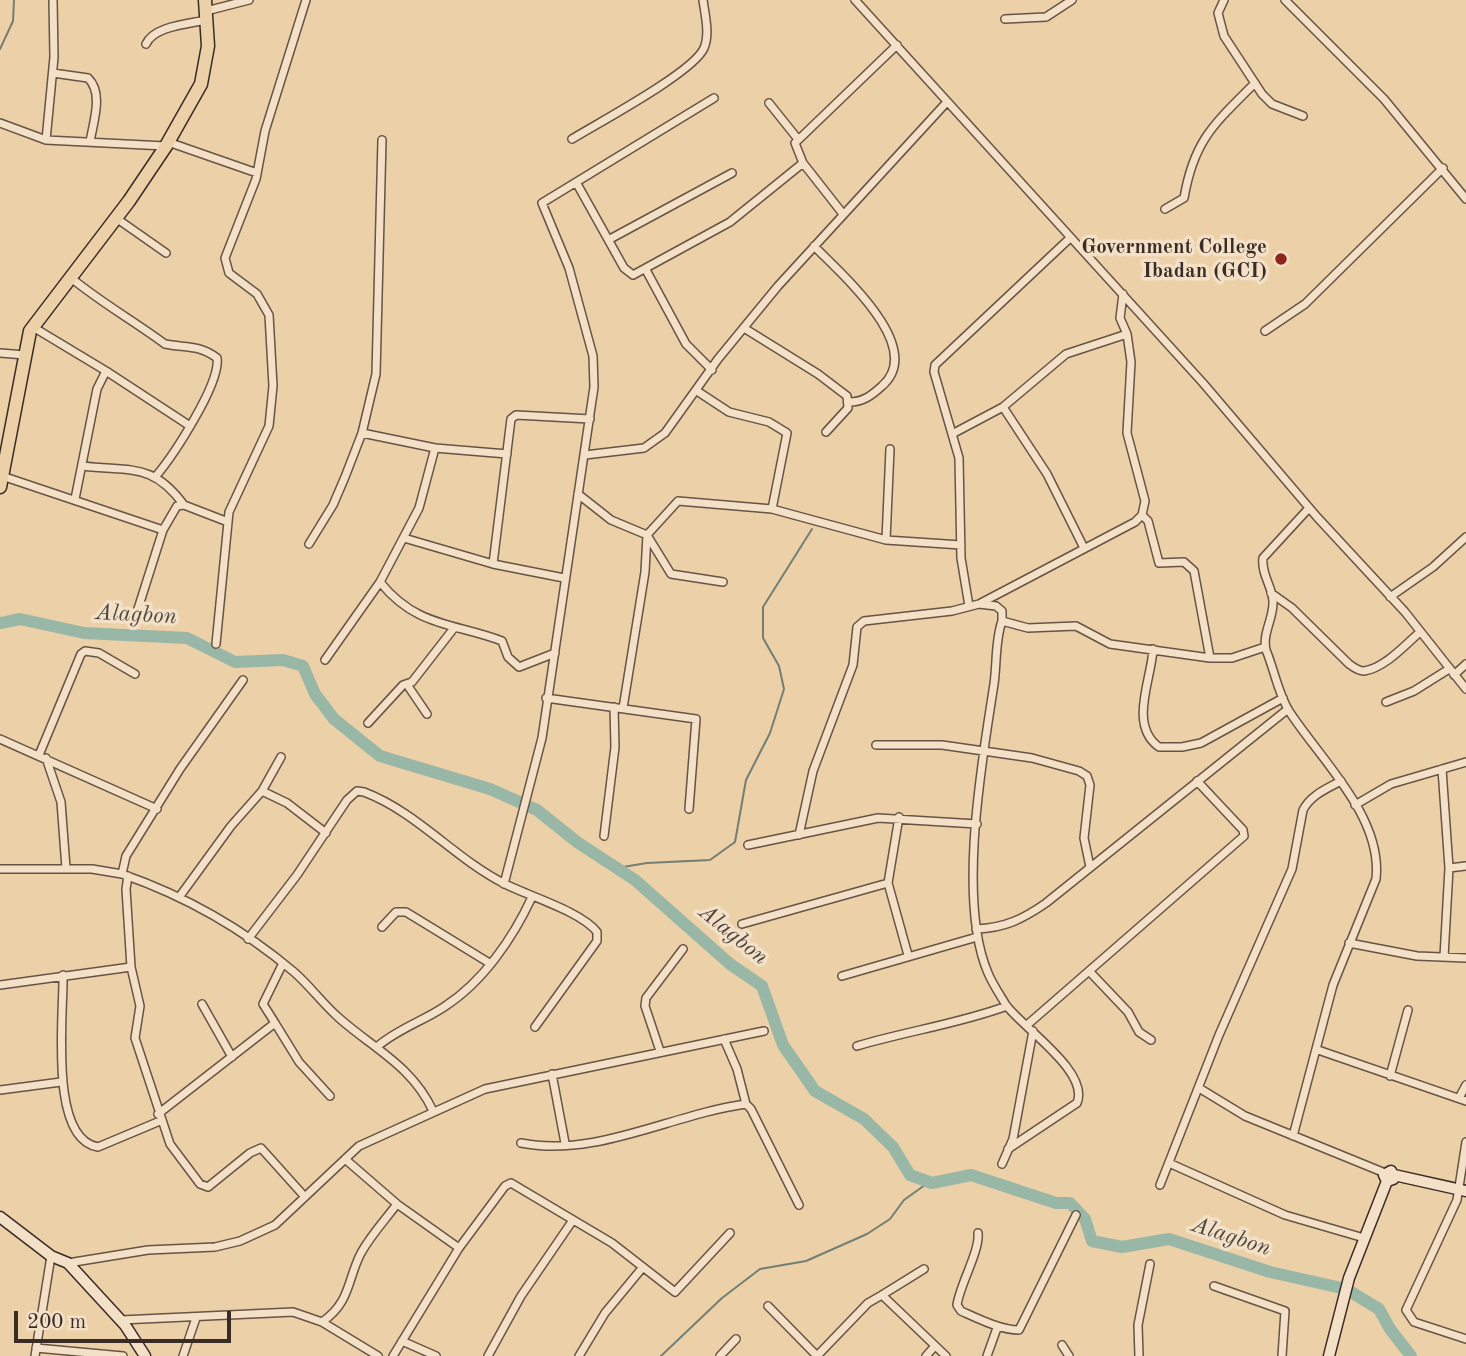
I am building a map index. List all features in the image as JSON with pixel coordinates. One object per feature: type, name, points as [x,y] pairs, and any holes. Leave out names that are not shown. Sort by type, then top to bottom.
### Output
[{"type":"main road","points":[[1,473],[33,327],[116,218],[167,144],[205,71],[206,10]]},
{"type":"street","points":[[46,140],[52,73],[53,0]]},
{"type":"street","points":[[146,44],[151,36],[206,10],[249,0]]},
{"type":"street","points":[[216,644],[229,512],[260,448],[272,414],[274,355],[269,315],[257,294],[229,273],[225,258],[244,215],[257,173],[265,131],[306,0]]},
{"type":"street","points":[[572,139],[628,107],[695,61],[706,41],[703,0]]},
{"type":"street","points":[[855,0],[1069,239],[1123,294],[1390,597],[1466,689]]},
{"type":"street","points":[[1005,19],[1046,16],[1072,0]]},
{"type":"street","points":[[1224,0],[1218,13],[1224,36],[1255,83],[1272,104],[1303,116]]},
{"type":"street","points":[[1284,0],[1384,99],[1443,167],[1466,199]]},
{"type":"street","points":[[843,214],[803,163],[795,148],[797,138],[897,45]]},
{"type":"street","points":[[52,73],[88,78],[92,81],[96,106],[90,142]]},
{"type":"street","points":[[1165,209],[1184,198],[1188,171],[1199,144],[1255,83]]},
{"type":"street","points":[[504,884],[522,824],[542,738],[590,419],[593,356],[569,268],[553,224],[542,203],[714,98]]},
{"type":"street","points":[[769,103],[797,138]]},
{"type":"street","points":[[585,454],[644,448],[675,422],[744,328],[814,246],[946,103]]},
{"type":"street","points":[[0,123],[46,140],[167,144],[257,173]]},
{"type":"street","points":[[309,544],[338,494],[362,433],[376,374],[382,140]]},
{"type":"street","points":[[576,182],[630,274],[646,270],[730,222],[803,163]]},
{"type":"street","points":[[1265,331],[1313,297],[1443,167]]},
{"type":"street","points":[[610,240],[732,173]]},
{"type":"street","points":[[116,218],[166,253]]},
{"type":"street","points":[[969,606],[961,545],[961,470],[954,433],[934,372],[935,365],[1069,239]]},
{"type":"street","points":[[814,246],[882,319],[893,351],[888,381],[867,399],[849,402]]},
{"type":"street","points":[[646,270],[686,344],[712,370]]},
{"type":"street","points":[[70,277],[98,300],[134,320],[165,344],[179,343],[209,352],[217,358],[219,368],[190,426],[156,476]]},
{"type":"street","points":[[799,835],[813,771],[853,665],[857,626],[864,621],[979,604],[1135,522],[1142,515],[1145,501],[1127,433],[1132,362],[1127,334],[1120,318],[1123,294]]},
{"type":"street","points":[[33,327],[190,426]]},
{"type":"street","points":[[744,328],[835,385],[849,402],[848,408],[826,432]]},
{"type":"street","points":[[954,433],[1003,407],[1066,354],[1127,334]]},
{"type":"street","points":[[0,353],[25,355]]},
{"type":"street","points":[[75,499],[97,389],[106,371]]},
{"type":"street","points":[[696,391],[729,412],[769,422],[788,433],[772,509]]},
{"type":"street","points":[[1003,407],[1046,474],[1084,548]]},
{"type":"street","points":[[493,564],[508,432],[516,415],[590,419]]},
{"type":"street","points":[[362,433],[435,448],[507,454]]},
{"type":"street","points":[[325,660],[380,582],[404,538],[419,508],[435,448]]},
{"type":"street","points":[[886,540],[890,449]]},
{"type":"street","points":[[83,466],[121,471],[135,469],[156,476],[184,505],[228,522]]},
{"type":"street","points":[[1,473],[163,530]]},
{"type":"street","points":[[578,494],[611,520],[647,535],[671,574],[723,582]]},
{"type":"street","points":[[604,836],[619,707],[645,572],[647,535],[678,501],[772,509],[886,540],[961,545]]},
{"type":"street","points":[[136,615],[163,530],[177,506],[184,505]]},
{"type":"street","points":[[1293,1136],[1318,1050],[1333,985],[1376,879],[1378,862],[1374,846],[1341,781],[1288,709],[1265,647],[1273,601],[1263,558],[1309,508]]},
{"type":"street","points":[[1142,515],[1148,521],[1159,563],[1184,562],[1194,571],[1210,658]]},
{"type":"street","points":[[1390,597],[1433,567],[1466,537]]},
{"type":"street","points":[[404,538],[493,564],[564,578]]},
{"type":"street","points":[[380,582],[413,611],[433,622],[502,641],[508,657],[519,667],[555,653]]},
{"type":"street","points":[[1270,593],[1293,608],[1340,657],[1365,671],[1389,658],[1420,632]]},
{"type":"street","points":[[979,604],[996,606],[1002,611],[1002,621],[977,824],[972,900],[977,933],[988,972],[1007,1006],[1074,1076],[1079,1086],[1077,1103],[1008,1149]]},
{"type":"street","points":[[1002,621],[1018,627],[1076,626],[1110,643],[1210,658],[1232,658],[1265,647]]},
{"type":"street","points":[[408,686],[454,628]]},
{"type":"street","points":[[1153,649],[1153,667],[1142,702],[1149,737],[1159,747],[1182,747],[1201,743],[1283,698]]},
{"type":"street","points":[[66,868],[61,802],[42,756],[81,654],[85,651],[99,653],[135,674]]},
{"type":"street","points":[[1386,702],[1466,664]]},
{"type":"street","points":[[243,680],[180,769],[126,856],[131,967],[140,1006],[135,1038],[159,1118],[170,1144],[205,1187],[216,1183],[250,1153],[261,1148],[305,1197]]},
{"type":"street","points":[[408,686],[427,714]]},
{"type":"street","points":[[368,723],[399,688],[408,686]]},
{"type":"street","points":[[547,698],[696,719],[689,809]]},
{"type":"street","points":[[842,976],[1019,922],[1288,709]]},
{"type":"street","points":[[0,739],[156,809]]},
{"type":"street","points":[[876,745],[942,745],[1053,763],[1087,776],[1090,786],[1084,838],[1090,867]]},
{"type":"street","points":[[180,897],[231,826],[262,791],[281,757]]},
{"type":"street","points":[[1355,805],[1391,784],[1466,762]]},
{"type":"street","points":[[1442,769],[1449,868],[1444,957]]},
{"type":"street","points":[[1002,1164],[1008,1149],[1030,1028],[1244,836],[1243,830],[1197,781]]},
{"type":"street","points":[[1160,1185],[1292,869],[1303,810],[1307,802],[1341,781]]},
{"type":"street","points":[[262,791],[287,803],[326,833]]},
{"type":"street","points":[[248,939],[347,800],[357,791],[364,792],[423,826],[504,884],[585,922],[597,932],[597,942],[535,1027]]},
{"type":"street","points":[[899,817],[888,883],[908,955]]},
{"type":"street","points":[[748,845],[878,818],[899,817],[977,824]]},
{"type":"street","points":[[1449,868],[1466,866]]},
{"type":"street","points":[[0,869],[66,868],[125,875],[180,897],[283,963],[340,1019],[378,1046],[423,1090],[433,1111]]},
{"type":"street","points":[[743,924],[888,883]]},
{"type":"street","points":[[378,1046],[462,996],[491,964],[532,897]]},
{"type":"street","points":[[382,927],[396,912],[406,912],[491,964]]},
{"type":"street","points":[[1349,943],[1418,956],[1466,958]]},
{"type":"street","points":[[660,1051],[645,1006],[646,998],[683,949]]},
{"type":"street","points":[[283,963],[263,1004],[299,1062],[330,1096]]},
{"type":"street","points":[[0,985],[131,967]]},
{"type":"street","points":[[1090,972],[1128,1012],[1139,1032],[1151,1040]]},
{"type":"street","points":[[63,975],[61,1082],[78,1136],[91,1146],[107,1145],[159,1118],[275,1023]]},
{"type":"street","points":[[202,1004],[232,1057]]},
{"type":"street","points":[[857,1045],[907,1031],[969,1020],[1007,1006]]},
{"type":"street","points":[[1390,1076],[1408,1010]]},
{"type":"street","points":[[68,1263],[148,1250],[215,1247],[240,1241],[275,1225],[359,1146],[501,1083],[764,1031]]},
{"type":"street","points":[[724,1039],[737,1069],[746,1104],[751,1109],[799,1205]]},
{"type":"street","points":[[1318,1050],[1463,1100],[1466,1086]]},
{"type":"street","points":[[552,1074],[565,1143]]},
{"type":"street","points":[[0,1090],[61,1082]]},
{"type":"street","points":[[1199,1088],[1245,1116],[1389,1176],[1463,1190]]},
{"type":"street","points":[[521,1143],[541,1147],[619,1136],[746,1104]]},
{"type":"street","points":[[1466,1142],[1463,1190],[1406,1310],[1414,1322],[1466,1339]]},
{"type":"street","points":[[345,1159],[397,1205],[459,1248]]},
{"type":"street","points":[[1169,1163],[1285,1215],[1364,1238]]},
{"type":"street","points":[[1329,1356],[1349,1278],[1389,1176]]},
{"type":"street","points":[[393,1356],[459,1248],[505,1186],[511,1183],[612,1243],[672,1291],[679,1290],[730,1233]]},
{"type":"street","points":[[322,1322],[333,1314],[345,1297],[361,1254],[397,1205]]},
{"type":"street","points":[[978,1233],[978,1242],[960,1287],[957,1306],[961,1311],[982,1317],[997,1328],[1016,1331],[1023,1328],[1076,1215]]},
{"type":"street","points":[[0,1217],[51,1256],[68,1263],[120,1320],[145,1356]]},
{"type":"street","points":[[488,1356],[521,1296],[573,1220]]},
{"type":"street","points":[[51,1256],[35,1352],[123,1356]]},
{"type":"street","points":[[1139,1356],[1138,1325],[1150,1264]]},
{"type":"street","points":[[579,1356],[605,1313],[643,1267]]},
{"type":"street","points":[[768,1306],[817,1356],[868,1303],[923,1269]]},
{"type":"street","points":[[1214,1286],[1286,1311],[1282,1356]]},
{"type":"street","points":[[882,1295],[946,1356]]},
{"type":"street","points":[[120,1320],[282,1312],[305,1315],[322,1322],[378,1356]]},
{"type":"street","points":[[183,1356],[196,1318]]},
{"type":"street","points":[[987,1356],[997,1328]]},
{"type":"street","points":[[720,1356],[736,1339]]},
{"type":"street","points":[[402,1341],[436,1356]]},
{"type":"street","points":[[1062,1345],[1069,1356]]},
{"type":"street","points":[[926,1356],[934,1347]]},
{"type":"waterway","points":[[0,49],[13,21],[14,0]]},
{"type":"waterway","points":[[617,868],[647,863],[710,860],[735,842],[746,780],[770,733],[784,689],[779,666],[763,638],[763,607],[812,529]]},
{"type":"waterway","name":"Alagbon","points":[[0,623],[20,619],[84,633],[187,638],[235,662],[283,660],[303,666],[315,694],[334,719],[380,756],[490,789],[537,810],[577,842],[635,880],[730,964],[762,986],[783,1045],[815,1091],[864,1119],[893,1147],[910,1175],[932,1183],[971,1175],[1056,1203],[1070,1203],[1085,1219],[1092,1241],[1122,1247],[1169,1239],[1270,1272],[1346,1289],[1379,1309],[1390,1329],[1411,1356]]},
{"type":"waterway","points":[[661,1356],[722,1298],[760,1269],[806,1261],[867,1234],[890,1219],[904,1200],[929,1182]]},
{"type":"place","name":"Government College Ibadan (GCI)","points":[[1281,259]]}]
